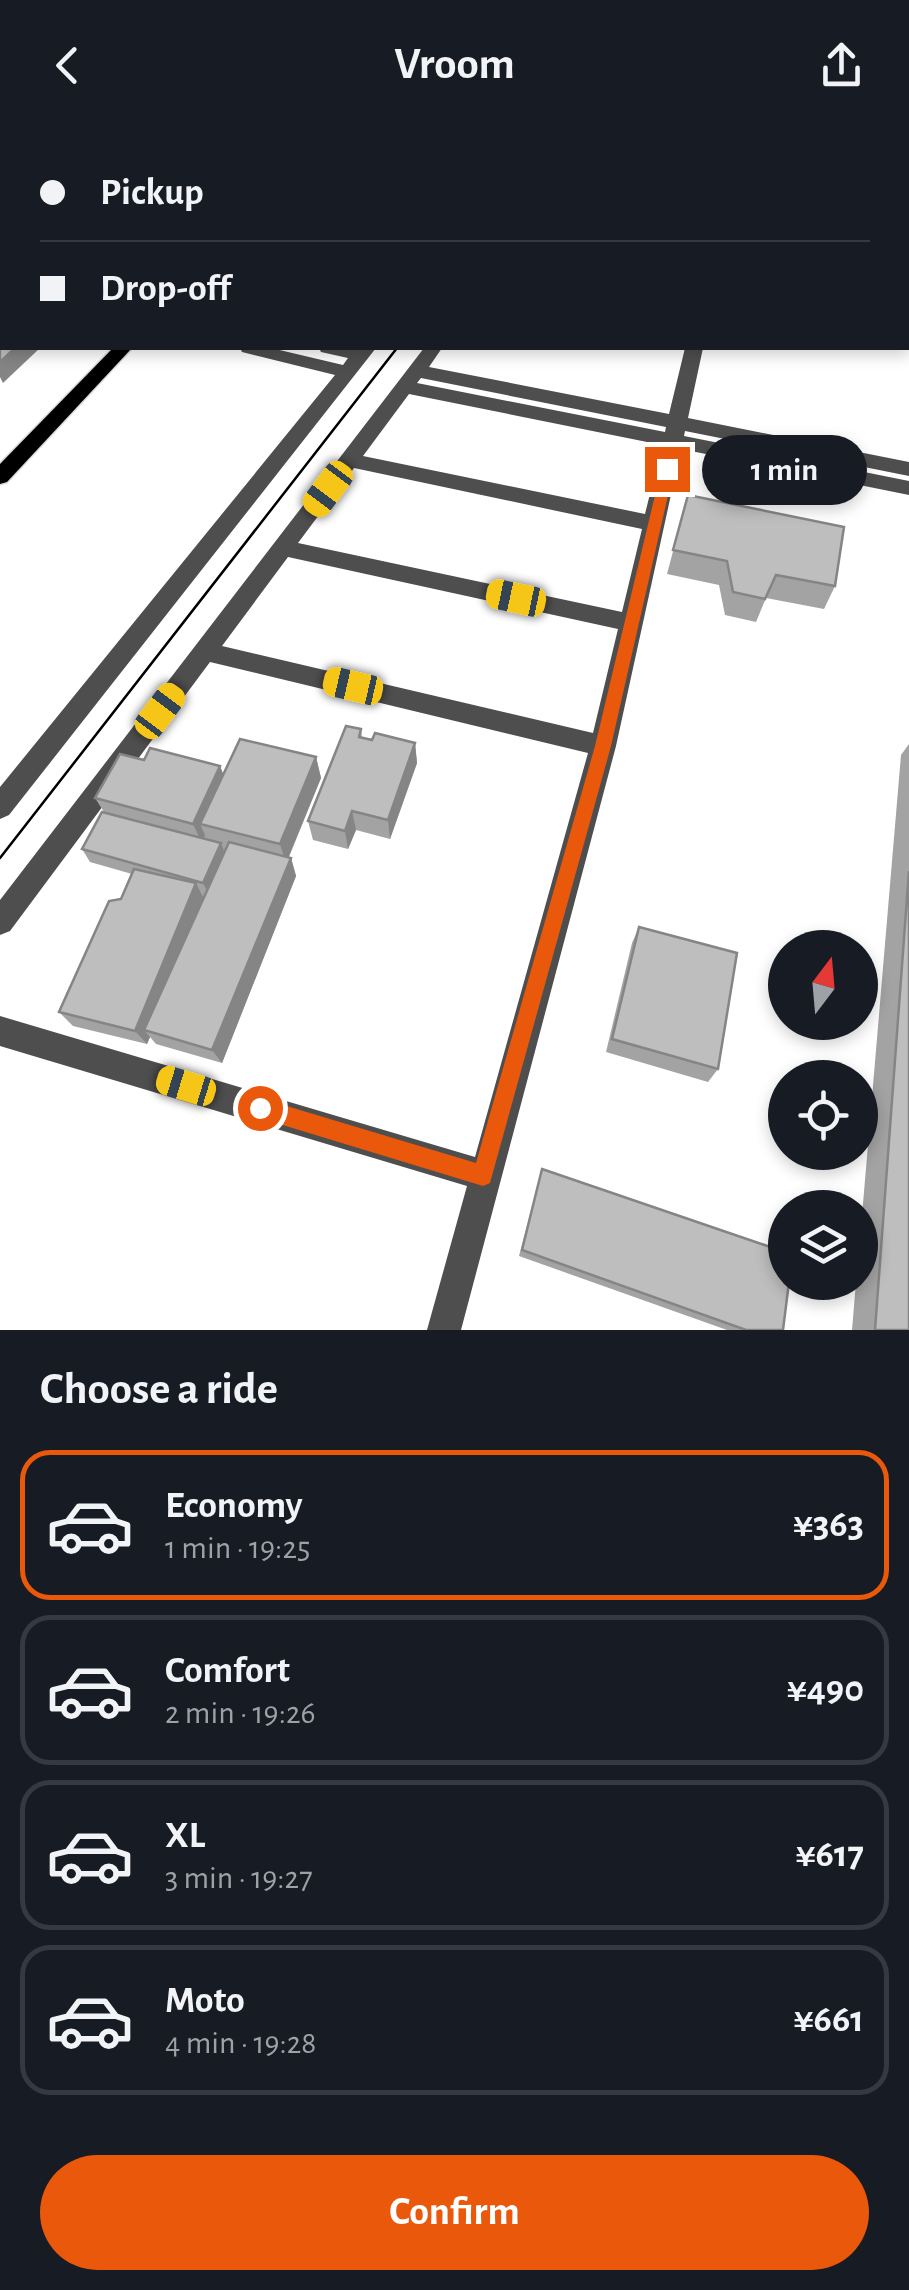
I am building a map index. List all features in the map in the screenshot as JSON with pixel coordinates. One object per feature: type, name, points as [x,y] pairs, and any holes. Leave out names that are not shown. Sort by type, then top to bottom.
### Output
[{"type":"main road","points":[[0,476],[121,350]]},
{"type":"street","points":[[271,350],[358,358]]},
{"type":"street","points":[[334,350],[358,358]]},
{"type":"street","points":[[0,922],[432,350]]},
{"type":"street","points":[[444,1330],[483,1175],[603,746],[694,350]]},
{"type":"street","points":[[0,806],[358,358]]},
{"type":"street","points":[[411,379],[675,432],[909,488]]},
{"type":"street","points":[[675,432],[909,469]]},
{"type":"street","points":[[350,460],[654,524]]},
{"type":"street","points":[[285,548],[631,623]]},
{"type":"street","points":[[206,651],[603,746]]},
{"type":"street","points":[[0,1030],[483,1175]]},
{"type":"building","points":[[0,350],[13,350],[0,362]]},
{"type":"building","points":[[688,495],[844,527],[835,586],[776,575],[765,599],[733,592],[727,561],[673,550]]},
{"type":"building","points":[[346,726],[361,729],[359,737],[372,740],[375,733],[415,743],[388,820],[352,811],[345,831],[308,821]]},
{"type":"building","points":[[240,739],[316,757],[280,844],[200,824]]},
{"type":"building","points":[[150,748],[220,766],[193,824],[95,798],[120,754],[144,760]]},
{"type":"building","points":[[102,812],[221,843],[203,883],[82,849]]},
{"type":"building","points":[[229,842],[291,858],[212,1050],[144,1030]]},
{"type":"building","points":[[134,869],[196,883],[135,1031],[59,1012],[109,901],[121,899]]},
{"type":"building","points":[[909,871],[909,1330],[875,1330]]},
{"type":"building","points":[[639,927],[737,953],[718,1069],[612,1039]]},
{"type":"building","points":[[542,1169],[768,1246],[768,1300],[787,1300],[783,1330],[746,1330],[522,1250]]},
{"type":"tram line","points":[[0,858],[395,350]]},
{"type":"route","points":[[260,1108],[483,1175],[603,746],[667,469]]}]
